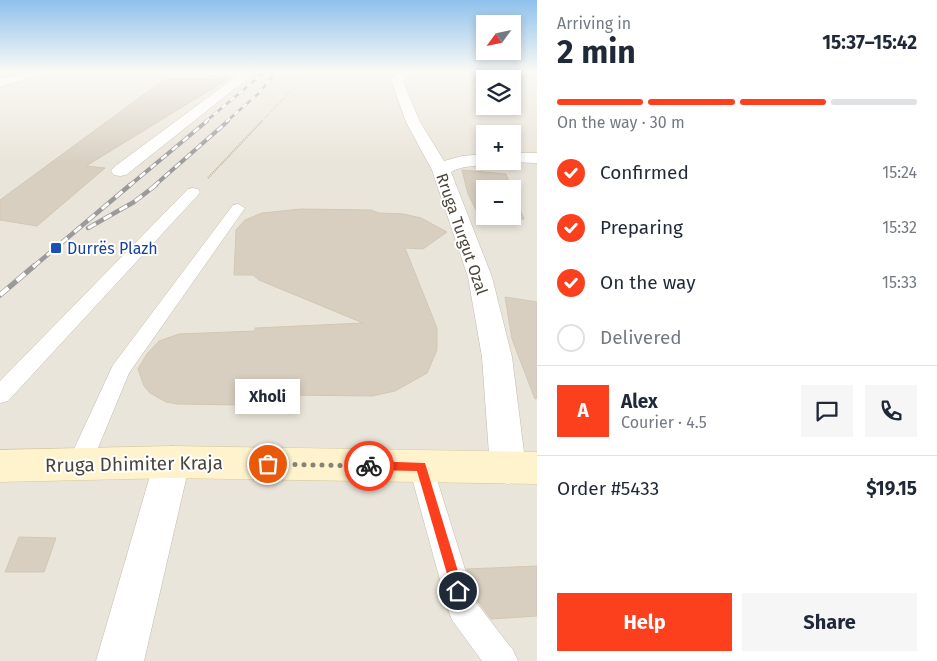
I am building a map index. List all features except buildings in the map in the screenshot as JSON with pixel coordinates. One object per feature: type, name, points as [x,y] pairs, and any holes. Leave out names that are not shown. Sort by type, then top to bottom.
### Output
[{"type":"street","points":[[120,171],[210,102]]},
{"type":"street","name":"Rruga Turgut Ozal","points":[[404,102],[413,122],[441,170],[459,216],[482,286],[522,468]]},
{"type":"street","points":[[521,158],[537,158]]},
{"type":"street","points":[[441,170],[450,163],[476,159]]},
{"type":"street","points":[[120,661],[172,462]]},
{"type":"street","name":"Rruga Dhimiter Kraja","points":[[0,466],[172,462],[522,468]]},
{"type":"lane","points":[[0,394],[194,192]]},
{"type":"lane","points":[[79,464],[120,370],[238,208]]},
{"type":"lane","points":[[421,467],[463,609],[502,661]]},
{"type":"path","points":[[194,192],[280,102]]},
{"type":"shaded area","points":[[0,102],[476,102],[476,115],[521,115],[521,102],[537,102],[537,661],[0,661]]},
{"type":"railway","points":[[205,122],[229,102]]},
{"type":"railway","points":[[226,122],[249,102]]},
{"type":"railway","points":[[129,186],[207,121]]},
{"type":"railway","points":[[154,186],[228,121]]},
{"type":"railway","points":[[33,267],[130,185]]},
{"type":"railway","points":[[88,228],[134,202],[156,185]]},
{"type":"railway","points":[[0,295],[34,266]]},
{"type":"way so far","points":[[268,464],[369,466]]},
{"type":"place","name":"Durrës Plazh","points":[[56,248]]},
{"type":"place","name":"Xholi","points":[[268,464]]},
{"type":"route","points":[[369,466],[421,467],[458,591]]}]
